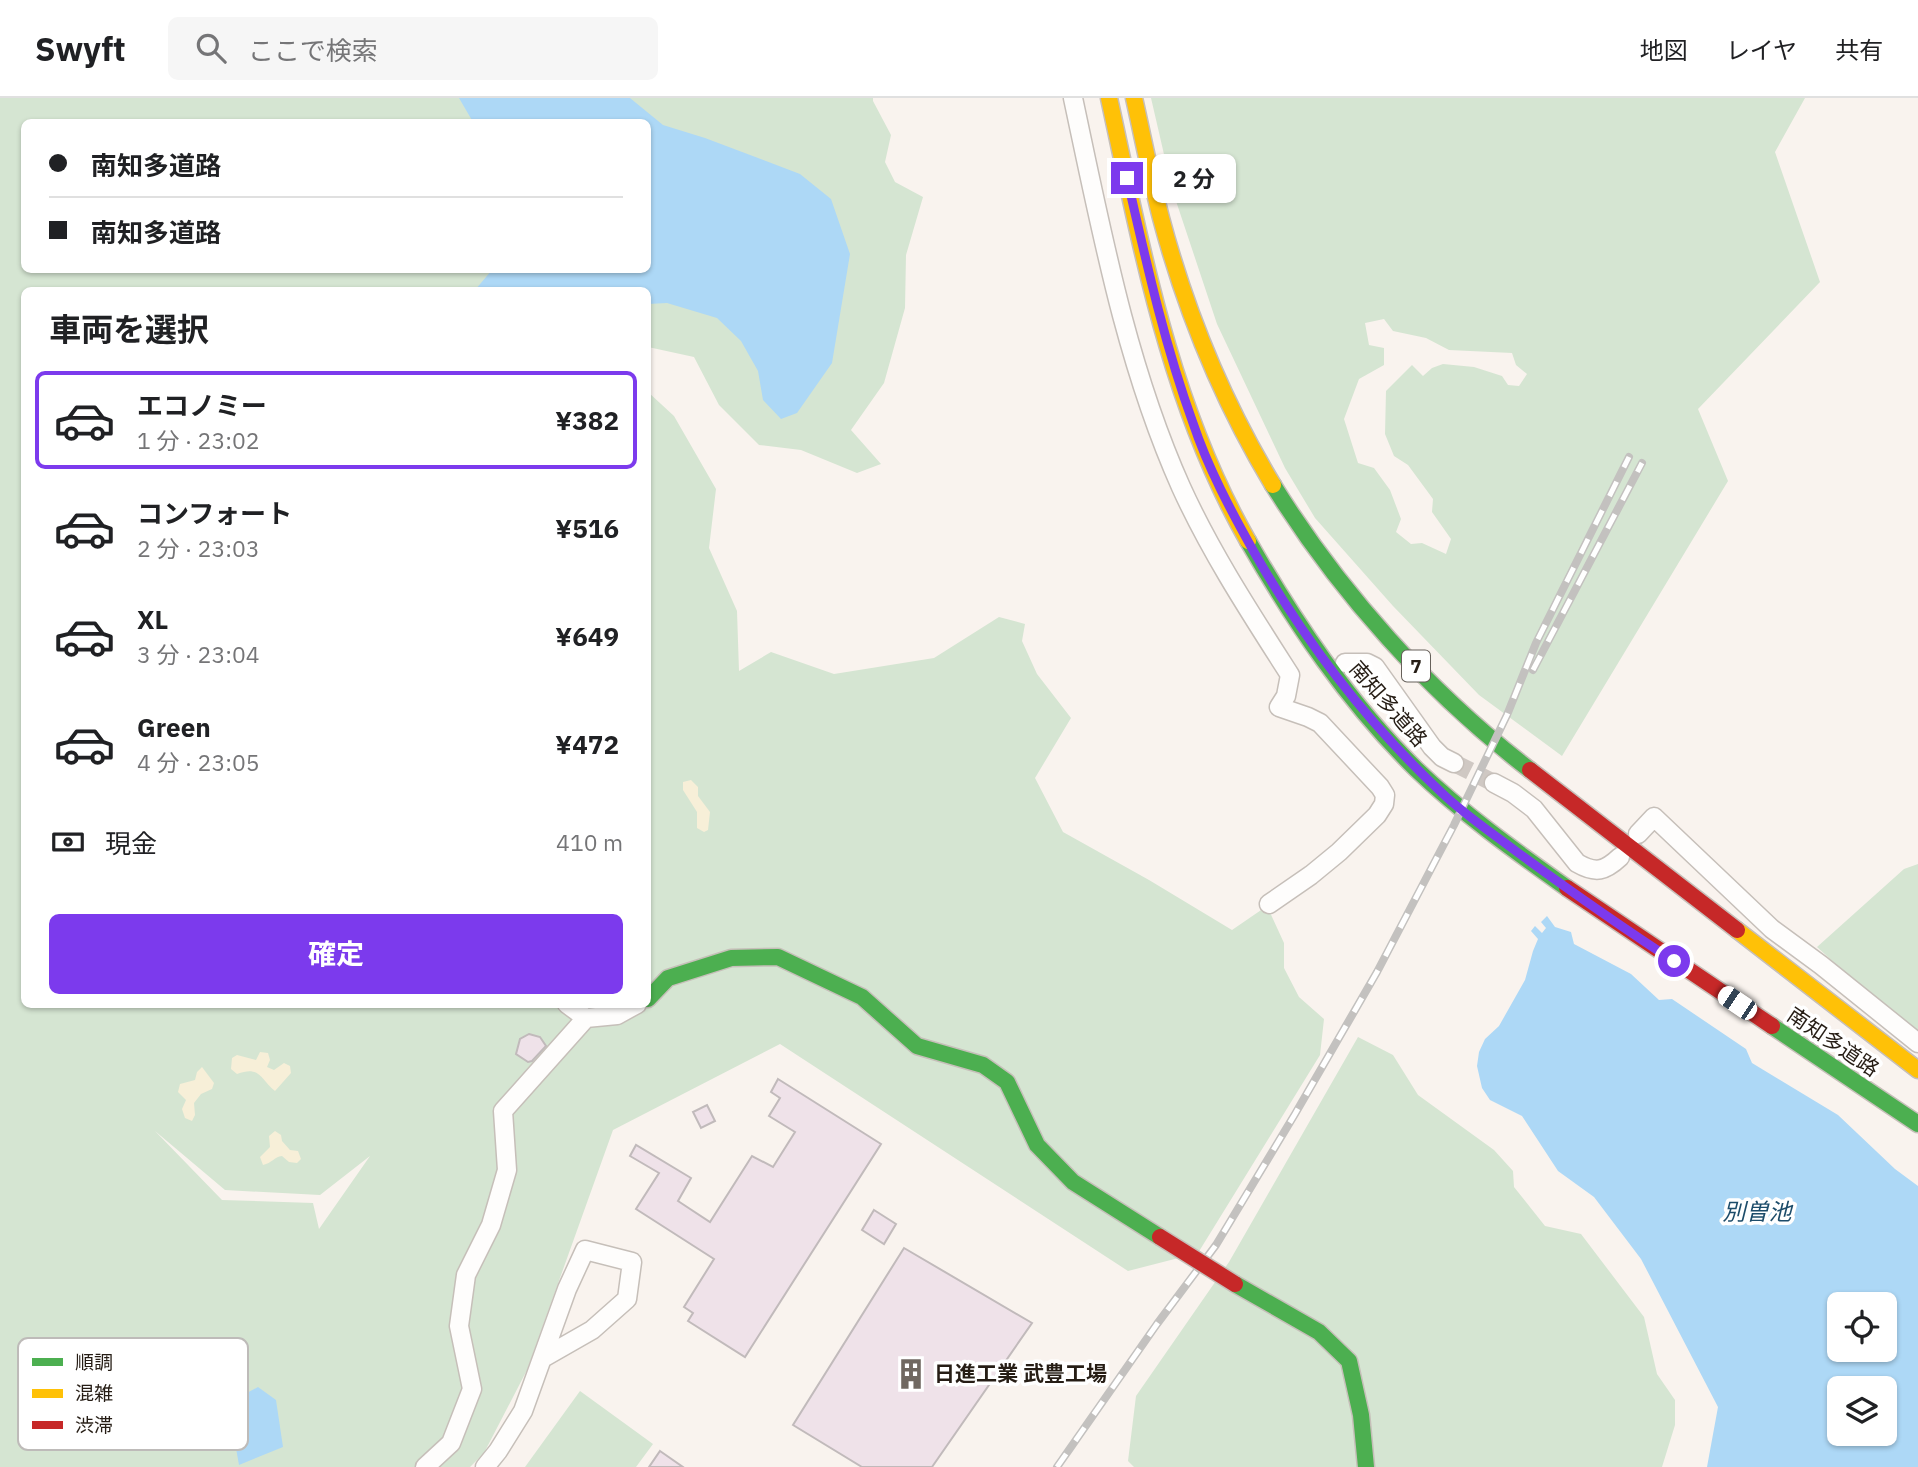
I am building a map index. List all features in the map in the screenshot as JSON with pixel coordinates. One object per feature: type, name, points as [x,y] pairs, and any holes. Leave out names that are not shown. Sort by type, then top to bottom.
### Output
[{"type":"main road","name":"南知多道路","points":[[1109,98],[1158,312],[1194,426],[1238,523],[1282,600],[1350,696],[1382,733],[1443,794],[1485,828],[1592,907],[1918,1124]]},
{"type":"main road","name":"南知多道路","points":[[1134,98],[1158,208],[1200,336],[1222,390],[1276,490],[1311,543],[1350,593],[1432,682],[1525,766],[1918,1070]]},
{"type":"main road","points":[[651,996],[668,978],[731,958],[778,957],[862,997],[916,1046],[983,1065],[1007,1082],[1037,1145],[1073,1182],[1235,1284],[1319,1332],[1349,1361],[1360,1413],[1366,1467]]},
{"type":"street","points":[[1073,98],[1116,291],[1159,431],[1181,486],[1243,602],[1299,671],[1279,706],[1320,723],[1380,786],[1385,795],[1384,804],[1377,815],[1339,852],[1269,904]]},
{"type":"street","points":[[1345,663],[1367,663],[1375,667],[1432,747],[1442,757],[1454,763]]},
{"type":"street","points":[[1494,783],[1534,809],[1577,863],[1587,869],[1599,870],[1620,857]]},
{"type":"street","points":[[1638,834],[1654,817],[1772,929],[1918,1043]]},
{"type":"street","points":[[573,1008],[586,1018]]},
{"type":"street","points":[[425,1467],[451,1443],[472,1390],[459,1326],[466,1275],[491,1225],[507,1170],[503,1111],[586,1018],[617,1015],[630,1008]]},
{"type":"street","points":[[485,1467],[523,1411],[567,1289],[585,1250],[632,1262],[626,1298],[592,1330],[543,1358]]},
{"type":"green space","points":[[0,98],[873,98],[891,135],[885,162],[895,182],[923,197],[906,255],[905,308],[884,383],[851,430],[881,464],[857,473],[801,450],[759,445],[719,405],[694,357],[651,348],[651,287],[21,287],[21,1008],[651,1008],[651,395],[674,416],[716,489],[709,548],[737,611],[739,671],[771,652],[834,674],[934,658],[999,617],[1025,624],[1022,641],[1037,674],[1071,718],[1035,778],[1063,832],[1232,930],[1267,906],[1284,943],[1284,968],[1299,997],[1324,1019],[1320,1055],[1198,1253],[1128,1271],[780,1044],[613,1130],[527,1370],[484,1453],[470,1467],[0,1467]],"holes":[[[155,1131],[225,1190],[320,1195],[370,1156],[319,1229],[313,1203],[222,1200]]]},
{"type":"green space","points":[[1151,98],[1805,98],[1775,152],[1820,282],[1698,409],[1728,481],[1562,756],[1479,695],[1393,606],[1315,518],[1285,468],[1217,324],[1172,189]],"holes":[[[1384,319],[1393,331],[1426,338],[1449,350],[1512,353],[1516,365],[1527,374],[1519,386],[1508,385],[1502,376],[1474,367],[1443,364],[1432,368],[1423,376],[1412,365],[1386,391],[1385,434],[1394,456],[1408,465],[1433,499],[1432,512],[1451,539],[1446,554],[1422,543],[1411,544],[1396,532],[1401,519],[1390,490],[1374,468],[1358,463],[1344,419],[1359,379],[1384,365],[1384,348],[1369,345],[1365,323]]]},
{"type":"green space","points":[[1918,864],[1918,1039],[1817,947],[1904,869]]},
{"type":"green space","points":[[1358,1037],[1393,1055],[1418,1095],[1494,1150],[1513,1171],[1514,1187],[1545,1226],[1581,1234],[1644,1317],[1657,1374],[1675,1400],[1675,1425],[1662,1467],[1134,1467],[1128,1461],[1136,1396],[1229,1262]]},
{"type":"green space","points":[[580,1391],[653,1444],[636,1467],[525,1467]]},
{"type":"sand","points":[[691,780],[698,787],[698,796],[710,812],[708,830],[704,832],[697,828],[697,812],[683,790],[683,782]]},
{"type":"sand","points":[[260,1052],[268,1053],[270,1060],[267,1067],[274,1070],[284,1063],[290,1066],[291,1073],[275,1091],[255,1072],[237,1074],[231,1069],[232,1058],[237,1055],[256,1060]]},
{"type":"sand","points":[[202,1067],[214,1083],[212,1089],[201,1094],[194,1103],[195,1115],[192,1121],[185,1118],[182,1109],[186,1100],[178,1092],[180,1084],[195,1080]]},
{"type":"sand","points":[[275,1131],[281,1135],[282,1141],[290,1150],[298,1151],[301,1159],[297,1163],[289,1162],[282,1156],[263,1165],[260,1157],[270,1147],[269,1136]]},
{"type":"water","points":[[459,98],[630,98],[663,125],[800,174],[831,199],[850,254],[832,363],[797,413],[781,419],[763,400],[758,371],[741,341],[717,318],[667,303],[651,304],[651,287],[478,287],[489,273],[651,273],[651,119],[471,119]]},
{"type":"water","name":"別曽池","points":[[1547,916],[1555,927],[1571,932],[1574,944],[1631,974],[1659,1000],[1672,999],[1746,1049],[1752,1063],[1838,1115],[1895,1169],[1918,1186],[1918,1467],[1707,1467],[1718,1407],[1641,1259],[1594,1197],[1558,1171],[1522,1116],[1490,1100],[1482,1088],[1477,1066],[1479,1052],[1485,1039],[1499,1026],[1525,980],[1538,939],[1531,931],[1535,926],[1542,933],[1546,928],[1541,922]]},
{"type":"water","points":[[258,1387],[276,1400],[283,1447],[239,1465],[236,1450],[248,1450],[248,1392]]},
{"type":"building","points":[[529,1034],[540,1037],[546,1046],[528,1062],[516,1054],[520,1039]]},
{"type":"building","points":[[778,1079],[881,1144],[745,1357],[688,1321],[693,1313],[684,1307],[714,1259],[636,1209],[659,1173],[630,1156],[636,1145],[691,1178],[678,1201],[710,1222],[752,1156],[773,1167],[795,1132],[769,1116],[780,1098],[771,1092]]},
{"type":"building","points":[[707,1105],[715,1121],[701,1128],[693,1112]]},
{"type":"building","points":[[874,1210],[896,1224],[884,1244],[862,1230]]},
{"type":"building","name":"日進工業 武豊工場","points":[[904,1248],[1032,1323],[932,1467],[862,1467],[793,1425]]},
{"type":"building","points":[[660,1451],[683,1467],[649,1467]]},
{"type":"tunnel","points":[[1454,763],[1494,783]]},
{"type":"railway","points":[[1057,1467],[1216,1245],[1377,972],[1454,825],[1507,715],[1536,643],[1629,457]]},
{"type":"railway","points":[[1533,670],[1642,463]]},
{"type":"traffic: fast","points":[[1273,485],[1327,564],[1389,639],[1457,708],[1530,770]]},
{"type":"traffic: fast","points":[[1248,541],[1324,661],[1391,743],[1452,801],[1508,846],[1567,888]]},
{"type":"traffic: fast","points":[[651,996],[668,978],[731,958],[778,957],[862,997],[917,1046],[983,1065],[1007,1082],[1037,1145],[1073,1182],[1160,1237]]},
{"type":"traffic: fast","points":[[1772,1026],[1918,1124]]},
{"type":"traffic: fast","points":[[1235,1284],[1319,1332],[1349,1361],[1361,1415],[1366,1467]]},
{"type":"traffic: slow","points":[[1109,98],[1147,269],[1178,381],[1221,489],[1248,541]]},
{"type":"traffic: slow","points":[[1134,98],[1161,218],[1194,322],[1222,389],[1273,485]]},
{"type":"traffic: slow","points":[[1737,930],[1918,1070]]},
{"type":"traffic: jam","points":[[1530,770],[1737,930]]},
{"type":"traffic: jam","points":[[1567,888],[1772,1026]]},
{"type":"traffic: jam","points":[[1160,1237],[1235,1284]]},
{"type":"place","name":"日進工業 武豊工場","points":[[911,1374]]},
{"type":"route","points":[[1127,178],[1158,312],[1194,426],[1238,523],[1282,600],[1315,650],[1382,733],[1443,794],[1592,907],[1674,961]]}]
